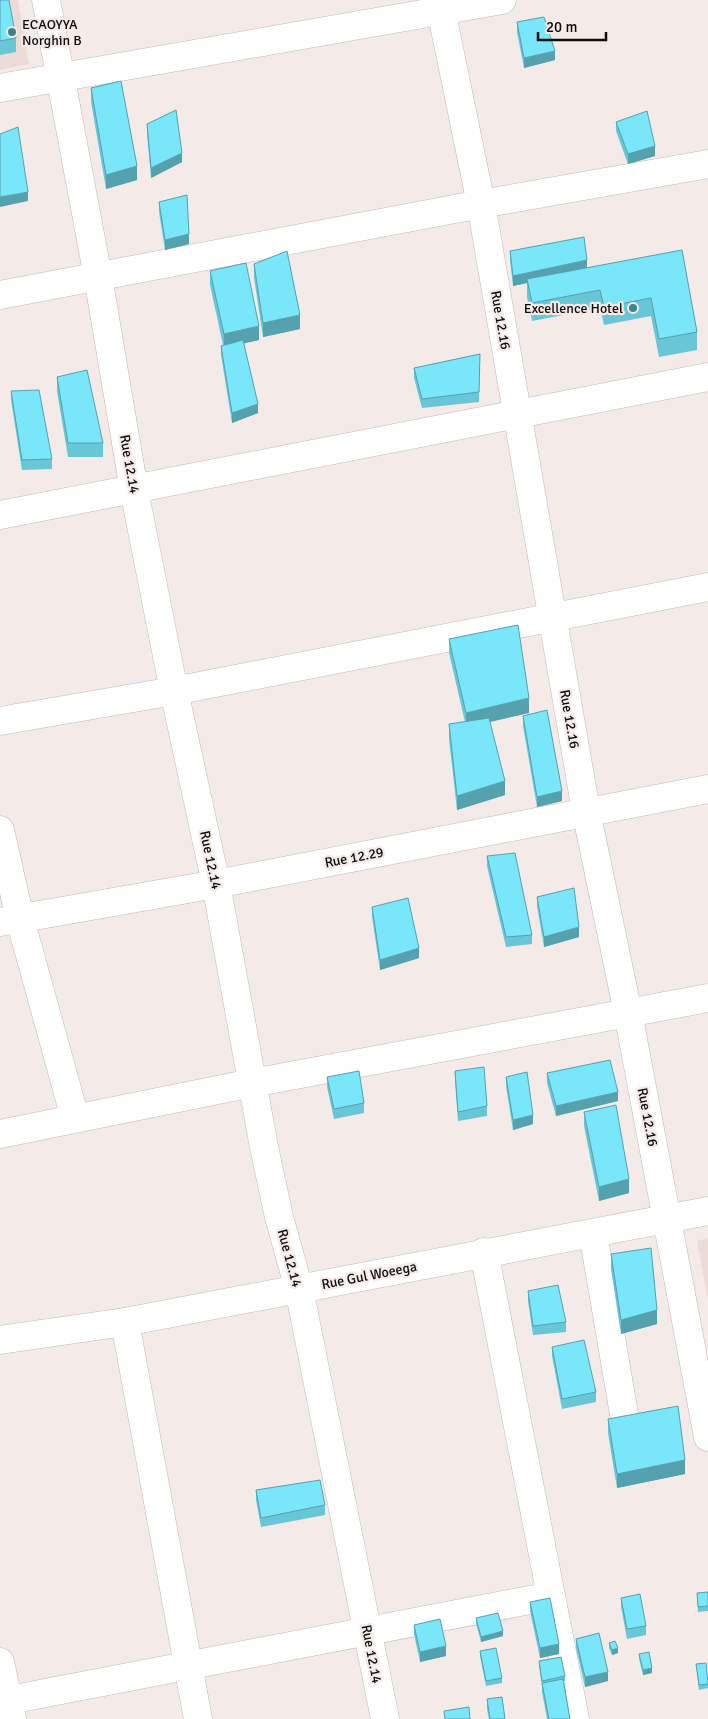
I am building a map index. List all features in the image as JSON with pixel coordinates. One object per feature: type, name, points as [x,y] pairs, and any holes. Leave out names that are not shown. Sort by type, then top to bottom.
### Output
[{"type":"street","name":"Rue 12.14","points":[[46,0],[98,277],[134,490],[174,691],[216,884],[252,1083],[279,1217],[299,1289],[384,1719]]},
{"type":"street","points":[[0,88],[440,6],[502,0]]},
{"type":"street","name":"Rue 12.16","points":[[440,6],[482,204],[516,413],[586,811],[628,1013],[708,1437]]},
{"type":"street","points":[[0,295],[482,204],[708,164]]},
{"type":"street","points":[[0,515],[708,377]]},
{"type":"street","points":[[0,721],[174,691],[708,587]]},
{"type":"street","name":"Rue 12.29","points":[[10,921],[216,884],[586,811],[708,789]]},
{"type":"street","points":[[0,830],[10,921],[75,1118]]},
{"type":"street","points":[[0,1134],[252,1083],[708,998]]},
{"type":"street","name":"Rue Gul Woeega","points":[[0,1340],[125,1322],[484,1252],[708,1211]]},
{"type":"street","points":[[593,1233],[624,1414]]},
{"type":"street","points":[[484,1252],[575,1719]]},
{"type":"street","points":[[125,1322],[198,1719]]},
{"type":"street","points":[[0,1662],[11,1710],[188,1665],[551,1596]]},
{"type":"shaded area","name":"ECAOYYA Norghin B","points":[[0,0],[18,0],[29,64],[0,70]]},
{"type":"shaded area","points":[[708,1238],[708,1300],[697,1241]]},
{"type":"building","points":[[0,0],[9,0],[16,38],[0,41]]},
{"type":"building","points":[[544,17],[555,51],[524,58],[517,22]]},
{"type":"building","points":[[121,81],[137,166],[106,175],[91,88]]},
{"type":"building","points":[[176,110],[182,153],[151,168],[147,124]]},
{"type":"building","points":[[647,111],[655,146],[628,154],[616,122]]},
{"type":"building","points":[[18,127],[28,192],[0,197],[0,134]]},
{"type":"building","points":[[187,195],[189,234],[165,240],[159,202]]},
{"type":"building","points":[[584,237],[587,260],[513,276],[510,251]]},
{"type":"building","points":[[682,250],[697,332],[659,339],[651,298],[604,307],[600,290],[532,303],[527,279]]},
{"type":"building","points":[[287,251],[300,315],[263,323],[254,264]]},
{"type":"building","points":[[246,263],[259,326],[224,334],[210,271]]},
{"type":"building","points":[[243,340],[258,404],[232,413],[221,346]]},
{"type":"building","points":[[480,354],[479,392],[422,399],[414,368]]},
{"type":"building","points":[[87,370],[103,443],[68,443],[57,377]]},
{"type":"building","points":[[39,390],[52,459],[22,460],[11,391]]},
{"type":"building","points":[[518,625],[529,698],[466,713],[449,639]]},
{"type":"building","points":[[547,710],[562,791],[537,797],[523,716]]},
{"type":"building","points":[[489,718],[505,781],[457,796],[449,724]]},
{"type":"building","points":[[515,853],[532,935],[506,937],[487,856]]},
{"type":"building","points":[[574,888],[579,927],[544,937],[537,897]]},
{"type":"building","points":[[408,898],[419,948],[380,960],[372,907]]},
{"type":"building","points":[[610,1060],[618,1092],[556,1106],[547,1073]]},
{"type":"building","points":[[484,1067],[487,1106],[458,1112],[455,1071]]},
{"type":"building","points":[[359,1071],[364,1103],[334,1109],[327,1077]]},
{"type":"building","points":[[527,1072],[533,1115],[513,1120],[506,1077]]},
{"type":"building","points":[[616,1105],[629,1179],[599,1187],[584,1112]]},
{"type":"building","points":[[651,1248],[657,1310],[621,1320],[611,1254]]},
{"type":"building","points":[[558,1285],[566,1322],[533,1326],[528,1291]]},
{"type":"building","points":[[584,1340],[596,1392],[562,1399],[552,1347]]},
{"type":"building","points":[[678,1406],[685,1460],[617,1474],[608,1419]]},
{"type":"building","points":[[320,1480],[325,1505],[261,1518],[256,1490]]},
{"type":"building","points":[[708,1592],[708,1606],[698,1607],[697,1593]]},
{"type":"building","points":[[640,1594],[646,1626],[627,1629],[621,1598]]},
{"type":"building","points":[[550,1598],[559,1644],[540,1648],[530,1602]]},
{"type":"building","points":[[498,1613],[503,1631],[481,1637],[476,1618]]},
{"type":"building","points":[[440,1619],[446,1646],[420,1652],[414,1625]]},
{"type":"building","points":[[599,1633],[608,1672],[585,1677],[576,1639]]},
{"type":"building","points":[[615,1641],[618,1648],[612,1650],[609,1643]]},
{"type":"building","points":[[496,1648],[502,1678],[486,1681],[480,1651]]},
{"type":"building","points":[[649,1652],[652,1668],[643,1670],[639,1654]]},
{"type":"building","points":[[561,1657],[565,1676],[542,1681],[539,1661]]},
{"type":"building","points":[[706,1663],[708,1684],[699,1685],[696,1664]]},
{"type":"building","points":[[563,1679],[570,1719],[549,1719],[542,1683]]},
{"type":"building","points":[[502,1697],[505,1719],[490,1719],[487,1699]]},
{"type":"building","points":[[469,1707],[470,1719],[445,1719],[444,1711]]},
{"type":"place","name":"ECAOYYA Norghin B","points":[[12,32]]},
{"type":"place","name":"Excellence Hotel","points":[[633,308]]}]
